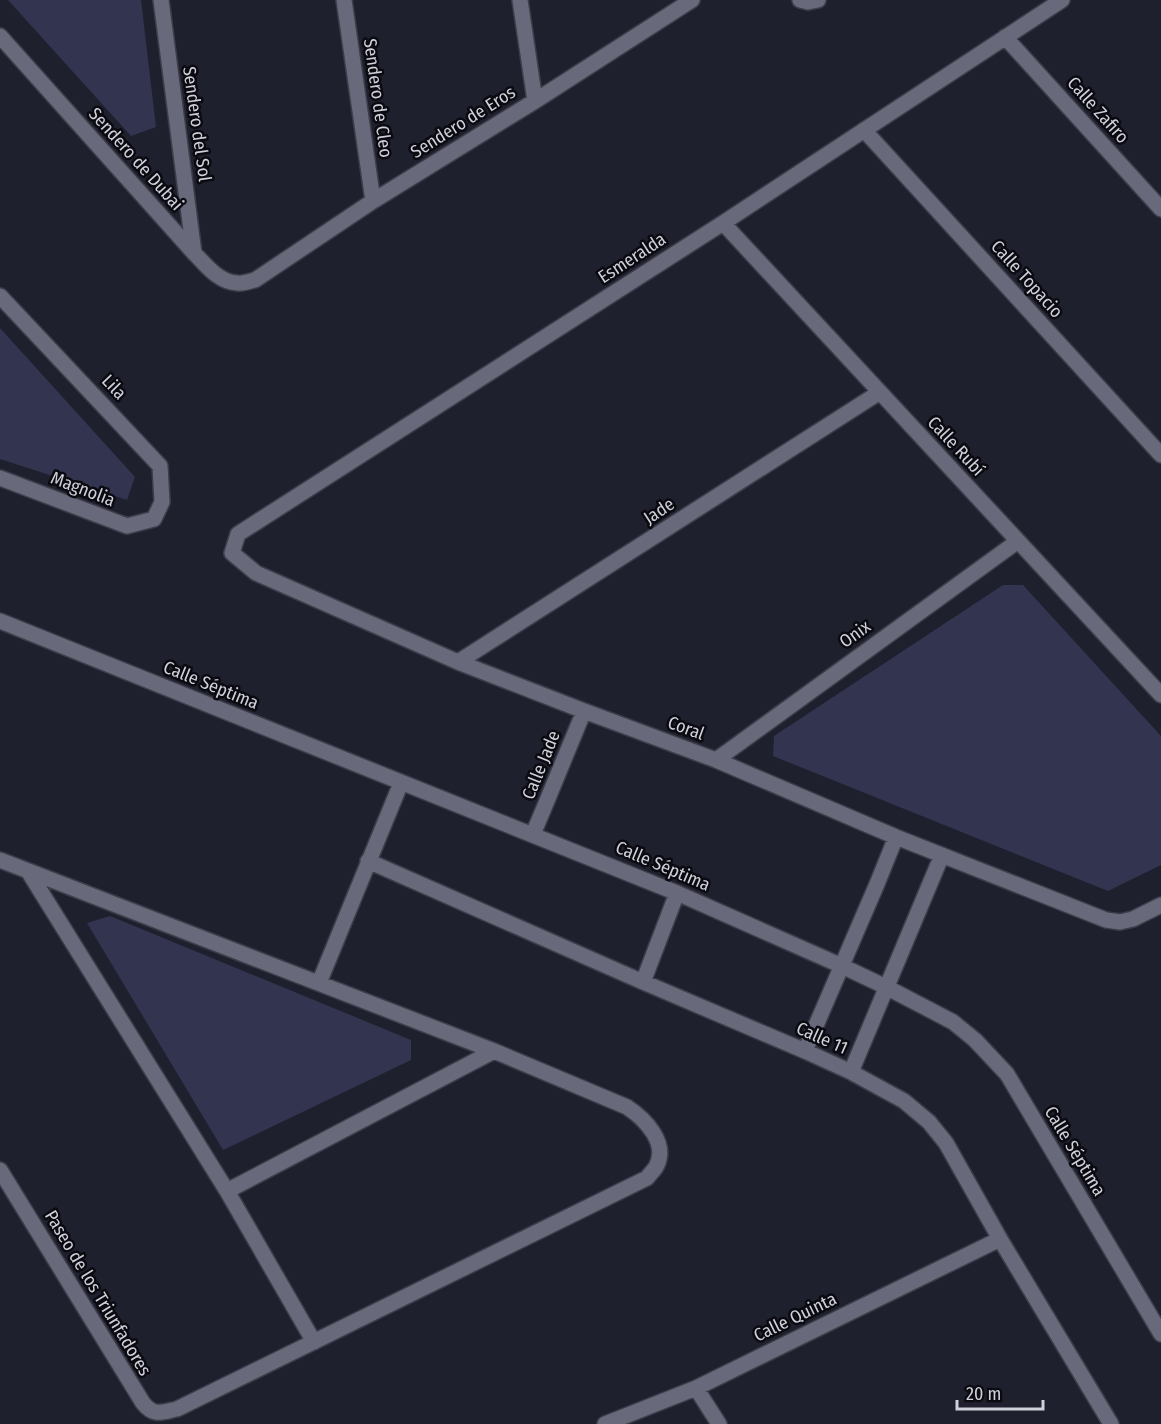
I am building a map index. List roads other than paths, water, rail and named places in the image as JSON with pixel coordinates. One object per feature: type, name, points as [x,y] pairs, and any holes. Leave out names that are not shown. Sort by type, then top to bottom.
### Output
[{"type":"street","name":"Sendero del Sol","points":[[161,0],[194,253]]},
{"type":"street","name":"Sendero de Cleo","points":[[344,0],[373,201]]},
{"type":"street","points":[[520,0],[535,101]]},
{"type":"street","name":"Sendero de Eros","points":[[255,280],[373,201],[692,0]]},
{"type":"street","points":[[800,0],[808,3],[818,0]]},
{"type":"street","name":"Esmeralda","points":[[232,552],[238,534],[723,223],[1062,0]]},
{"type":"street","name":"Sendero de Dubai","points":[[0,36],[213,272],[224,280],[237,283],[255,280]]},
{"type":"street","name":"Calle Zafiro","points":[[1005,37],[1161,209]]},
{"type":"street","name":"Calle Topacio","points":[[864,130],[1161,455]]},
{"type":"street","name":"Calle Rubí","points":[[723,223],[1161,695]]},
{"type":"street","name":"Lila","points":[[0,296],[160,466],[162,502],[154,519]]},
{"type":"street","name":"Jade","points":[[458,662],[880,392]]},
{"type":"street","name":"Magnolia","points":[[0,477],[127,526],[154,519]]},
{"type":"street","name":"Onix","points":[[716,759],[1018,541]]},
{"type":"street","name":"Coral","points":[[232,552],[256,573],[458,662],[716,759],[896,837],[1106,920],[1120,922],[1133,919],[1161,905]]},
{"type":"street","name":"Calle Séptima","points":[[0,621],[677,892],[842,966],[953,1022],[975,1040],[1007,1074],[1161,1334]]},
{"type":"street","name":"Calle Jade","points":[[532,834],[584,711]]},
{"type":"street","points":[[320,983],[401,783]]},
{"type":"street","points":[[805,1051],[896,837]]},
{"type":"street","points":[[851,1072],[942,855]]},
{"type":"street","points":[[0,860],[494,1051],[627,1107],[641,1116],[652,1129],[659,1145],[660,1156],[657,1166],[647,1178],[315,1342],[227,1191],[28,872]]},
{"type":"street","name":"Calle 11","points":[[368,861],[805,1051],[851,1072],[904,1101],[929,1122],[946,1143],[1000,1239],[1111,1424]]},
{"type":"street","points":[[643,982],[677,892]]},
{"type":"street","points":[[227,1191],[494,1051]]},
{"type":"street","name":"Paseo de los Triunfadores","points":[[0,1170],[143,1403],[152,1412],[177,1409],[315,1342]]},
{"type":"street","name":"Calle Quinta","points":[[605,1424],[696,1388],[1000,1239]]},
{"type":"street","points":[[696,1388],[719,1424]]}]
